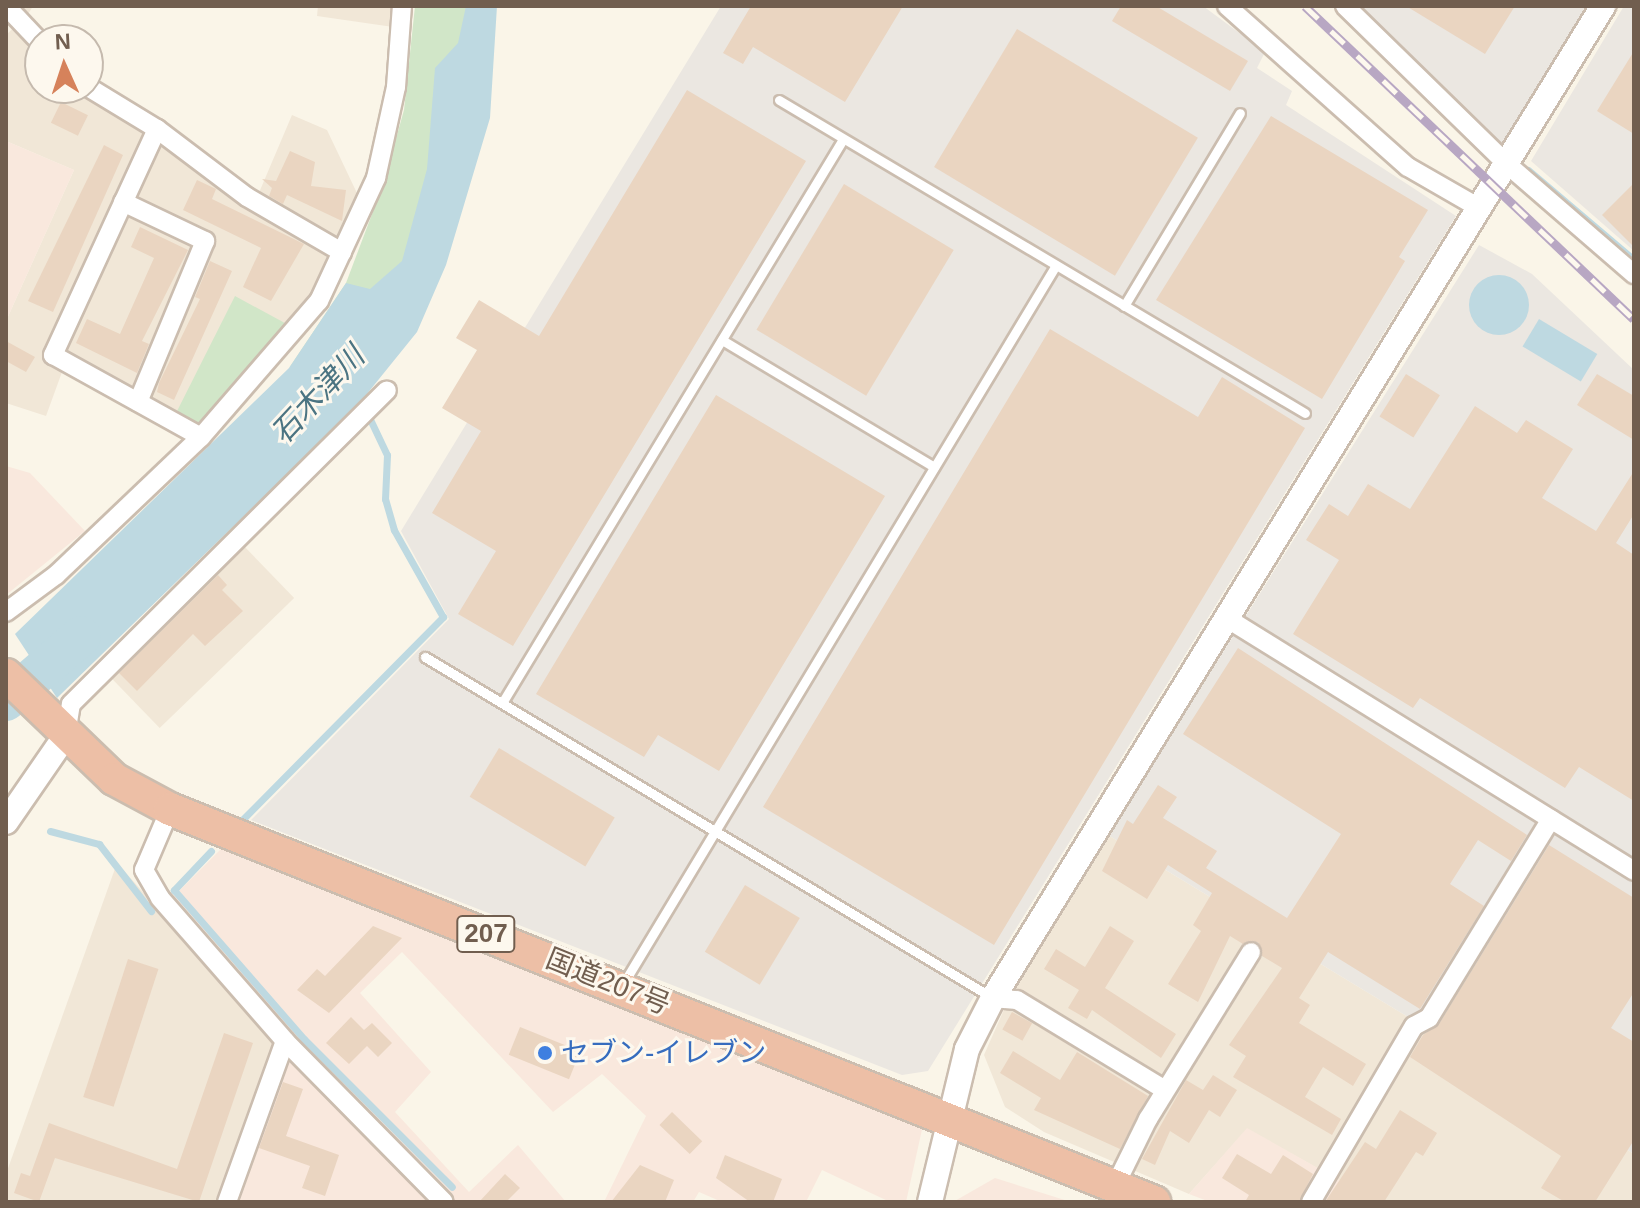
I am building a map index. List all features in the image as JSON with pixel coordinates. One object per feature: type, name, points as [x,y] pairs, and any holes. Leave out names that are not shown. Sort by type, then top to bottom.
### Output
[{"type":"highway","name":"国道207号","points":[[6,675],[54,726],[114,779],[170,809],[950,1117],[1154,1202]]},
{"type":"street","points":[[6,6],[24,25]]},
{"type":"street","points":[[6,612],[56,575],[201,437],[319,301],[376,178],[396,87],[402,6]]},
{"type":"street","points":[[1227,6],[1408,167],[1481,209]]},
{"type":"street","points":[[1345,6],[1508,165],[1634,274]]},
{"type":"street","points":[[930,1202],[967,1049],[993,998],[1481,209],[1603,6]]},
{"type":"street","points":[[104,97],[157,129],[247,197],[342,252]]},
{"type":"street","points":[[157,129],[53,355],[201,437]]},
{"type":"street","points":[[123,202],[205,241],[138,402]]},
{"type":"street","points":[[6,822],[54,726],[71,704],[387,390]]},
{"type":"street","points":[[1228,619],[1634,871]]},
{"type":"street","points":[[170,809],[144,870],[160,898],[285,1041],[427,1195],[444,1202]]},
{"type":"street","points":[[1311,1202],[1414,1026],[1429,1018],[1551,819]]},
{"type":"street","points":[[1115,1186],[1165,1090],[1251,952]]},
{"type":"street","points":[[993,998],[1017,1000],[1165,1090]]},
{"type":"street","points":[[227,1202],[285,1041]]},
{"type":"lane","points":[[779,100],[1305,413]]},
{"type":"lane","points":[[1124,306],[1240,113]]},
{"type":"lane","points":[[502,703],[843,139]]},
{"type":"lane","points":[[621,987],[1056,265]]},
{"type":"lane","points":[[722,340],[934,467]]},
{"type":"lane","points":[[425,657],[993,998]]},
{"type":"shaded area","points":[[18,6],[33,6],[27,16],[31,24],[24,24],[24,104],[104,104],[104,98],[258,195],[292,115],[327,130],[365,210],[322,306],[169,427],[62,372],[46,416],[6,403],[6,321],[74,170],[6,141],[6,35],[26,16]]},
{"type":"shaded area","points":[[318,6],[407,6],[407,29],[317,16]]},
{"type":"shaded area","points":[[721,6],[1203,6],[1265,52],[1257,68],[1292,91],[1286,105],[1456,216],[928,1071],[902,1075],[251,820],[449,619],[401,531]]},
{"type":"shaded area","points":[[1356,6],[1586,6],[1500,146]]},
{"type":"shaded area","points":[[1624,6],[1634,6],[1634,251],[1531,161]]},
{"type":"shaded area","points":[[6,141],[74,170],[6,321]]},
{"type":"shaded area","points":[[1479,245],[1532,274],[1634,370],[1634,1154],[1108,835]]},
{"type":"shaded area","points":[[6,466],[30,473],[85,531],[6,595]]},
{"type":"shaded area","points":[[240,542],[294,598],[160,728],[105,672]]},
{"type":"shaded area","points":[[1108,835],[1634,1154],[1634,1202],[1378,1202],[1247,1129],[1189,1194],[1044,1132],[1005,1107],[984,1055],[1014,987]]},
{"type":"shaded area","points":[[221,849],[923,1125],[906,1202],[890,1202],[822,1170],[806,1202],[722,1202],[699,1192],[693,1202],[604,1202],[646,1116],[602,1074],[553,1112],[402,952],[360,993],[431,1072],[395,1112],[469,1192],[518,1145],[566,1202],[239,1202],[221,1196],[278,1043],[158,912]]},
{"type":"shaded area","points":[[117,863],[278,1043],[219,1202],[6,1202],[6,1174]]},
{"type":"shaded area","points":[[1247,1128],[1378,1202],[1210,1202],[1189,1194]]},
{"type":"shaded area","points":[[995,1178],[1071,1202],[953,1202]]},
{"type":"green space","points":[[415,6],[470,6],[420,250],[289,368],[346,283],[383,185],[404,110]]},
{"type":"green space","points":[[235,296],[294,328],[187,441],[169,427]]},
{"type":"water","points":[[466,6],[497,6],[490,118],[446,265],[417,332],[358,405],[57,698],[15,634],[289,368],[346,283],[370,289],[402,261],[427,169],[435,68],[458,43]]},
{"type":"water","points":[[1499,275],[1520,284],[1529,305],[1520,326],[1499,335],[1478,326],[1469,305],[1478,284]]},
{"type":"water","points":[[1539,319],[1597,354],[1581,381],[1523,346]]},
{"type":"building","points":[[751,6],[903,6],[845,102],[753,47],[743,64],[723,53]]},
{"type":"building","points":[[1121,6],[1156,6],[1248,61],[1230,91],[1112,21]]},
{"type":"building","points":[[1406,6],[1515,6],[1485,54]]},
{"type":"building","points":[[1017,29],[1198,138],[1115,276],[934,167]]},
{"type":"building","points":[[1634,51],[1634,134],[1597,111]]},
{"type":"building","points":[[687,90],[806,161],[513,646],[458,614],[496,551],[432,513],[481,431],[442,408],[477,350],[456,338],[479,300],[539,336]]},
{"type":"building","points":[[60,104],[88,115],[78,136],[51,123]]},
{"type":"building","points":[[1271,116],[1428,210],[1399,257],[1405,261],[1322,399],[1156,300]]},
{"type":"building","points":[[104,145],[123,155],[53,312],[28,301]]},
{"type":"building","points":[[290,151],[315,162],[311,186],[346,190],[342,221],[287,195],[283,204],[269,196],[272,188],[262,179],[276,181]]},
{"type":"building","points":[[197,180],[216,189],[212,199],[304,244],[271,301],[243,287],[261,248],[183,210]]},
{"type":"building","points":[[1634,183],[1634,247],[1602,215]]},
{"type":"building","points":[[844,184],[954,250],[866,396],[756,330]]},
{"type":"building","points":[[140,227],[188,250],[142,341],[149,344],[137,373],[76,343],[87,319],[120,334],[154,258],[131,247]]},
{"type":"building","points":[[210,261],[232,271],[174,400],[157,392],[159,383],[200,299],[195,297]]},
{"type":"building","points":[[1050,329],[1198,417],[1222,377],[1305,428],[994,945],[763,807]]},
{"type":"building","points":[[6,341],[35,357],[26,372],[6,361]]},
{"type":"building","points":[[1406,374],[1440,395],[1413,438],[1380,416]]},
{"type":"building","points":[[1597,374],[1634,396],[1634,440],[1577,405]]},
{"type":"building","points":[[716,395],[885,496],[719,771],[658,735],[644,757],[536,694]]},
{"type":"building","points":[[1475,406],[1517,433],[1526,420],[1573,449],[1542,498],[1596,531],[1634,471],[1634,514],[1616,543],[1634,555],[1634,801],[1579,767],[1565,788],[1420,698],[1413,708],[1293,634],[1339,560],[1306,540],[1329,504],[1348,516],[1368,484],[1410,509]]},
{"type":"building","points":[[218,575],[227,585],[222,590],[243,611],[205,646],[193,634],[137,691],[119,673]]},
{"type":"building","points":[[1238,648],[1527,835],[1511,861],[1478,840],[1450,884],[1484,906],[1420,1009],[1328,952],[1299,998],[1310,1005],[1299,1023],[1366,1064],[1353,1086],[1323,1067],[1305,1097],[1341,1119],[1332,1135],[1233,1077],[1246,1056],[1229,1045],[1282,968],[1262,956],[1258,942],[1243,944],[1230,936],[1198,1002],[1168,984],[1201,931],[1193,925],[1212,893],[1168,865],[1147,899],[1102,871],[1127,820],[1133,824],[1158,785],[1177,797],[1163,818],[1217,851],[1206,868],[1287,918],[1341,834],[1183,734]]},
{"type":"building","points":[[499,748],[615,818],[585,866],[470,797]]},
{"type":"building","points":[[1549,845],[1634,898],[1634,992],[1611,1028],[1634,1042],[1634,1140],[1595,1202],[1565,1202],[1541,1188],[1561,1156],[1410,1057],[1423,1035],[1439,1024]]},
{"type":"building","points":[[745,885],[800,918],[760,985],[705,952]]},
{"type":"building","points":[[373,926],[402,938],[329,1013],[297,990],[317,969],[325,976]]},
{"type":"building","points":[[1110,926],[1134,941],[1105,988],[1176,1034],[1161,1058],[1092,1010],[1087,1019],[1068,1008],[1079,990],[1044,969],[1056,949],[1085,967]]},
{"type":"building","points":[[128,959],[158,969],[114,1107],[83,1097]]},
{"type":"building","points":[[1012,1012],[1032,1023],[1022,1041],[1002,1029]]},
{"type":"building","points":[[351,1017],[364,1030],[372,1023],[392,1043],[378,1057],[367,1046],[349,1064],[326,1043]]},
{"type":"building","name":"セブン-イレブン","points":[[520,1027],[580,1051],[569,1079],[509,1055]]},
{"type":"building","points":[[224,1033],[253,1043],[199,1202],[55,1158],[39,1202],[14,1193],[21,1173],[30,1176],[49,1123],[177,1169]]},
{"type":"building","points":[[1013,1051],[1060,1080],[1077,1052],[1148,1096],[1120,1149],[1034,1110],[1041,1098],[1000,1073]]},
{"type":"building","points":[[1213,1075],[1237,1090],[1220,1117],[1209,1110],[1189,1143],[1170,1131],[1155,1165],[1142,1159],[1186,1080],[1203,1090]]},
{"type":"building","points":[[283,1082],[303,1089],[286,1136],[339,1155],[325,1196],[302,1188],[310,1166],[259,1148]]},
{"type":"building","points":[[1400,1110],[1437,1133],[1423,1156],[1416,1152],[1384,1202],[1325,1202],[1365,1142],[1376,1149]]},
{"type":"building","points":[[672,1112],[702,1141],[690,1154],[659,1125]]},
{"type":"building","points":[[1237,1154],[1271,1174],[1283,1155],[1313,1174],[1299,1202],[1245,1202],[1249,1195],[1222,1178]]},
{"type":"building","points":[[725,1155],[782,1179],[773,1202],[750,1202],[716,1178]]},
{"type":"building","points":[[640,1165],[674,1180],[665,1202],[611,1202]]},
{"type":"building","points":[[505,1174],[520,1188],[506,1202],[479,1202]]},
{"type":"waterway","points":[[1528,170],[1634,260]]},
{"type":"waterway","points":[[242,820],[443,617],[394,530],[385,499],[387,455],[359,396]]},
{"type":"waterway","name":"石木津川","points":[[6,701],[81,636]]},
{"type":"waterway","points":[[50,831],[99,844],[151,911]]},
{"type":"waterway","points":[[211,851],[174,890],[304,1039],[452,1187]]},
{"type":"railway","points":[[1305,6],[1634,319]]},
{"type":"place","name":"セブン-イレブン","points":[[545,1053]]}]
